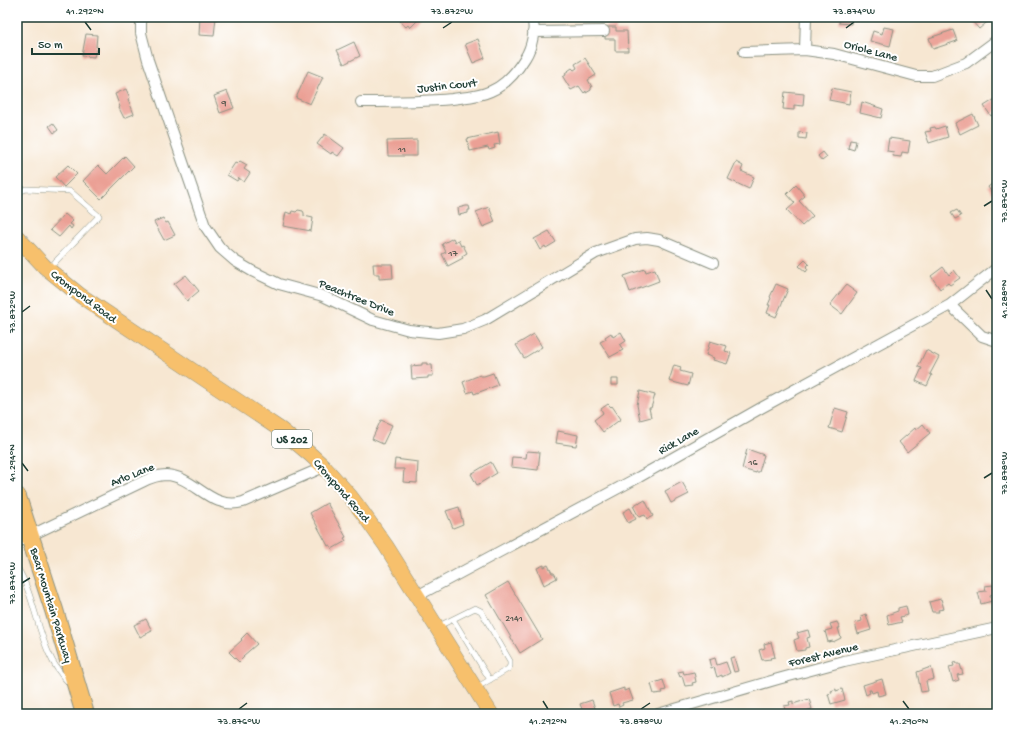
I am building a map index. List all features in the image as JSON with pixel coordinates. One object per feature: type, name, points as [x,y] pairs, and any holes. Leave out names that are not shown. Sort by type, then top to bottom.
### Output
[{"type":"highway","name":"Bear Mountain Parkway","points":[[17,497],[24,539],[79,692],[85,714]]},
{"type":"main road","name":"Crompond Road","points":[[17,237],[49,270],[99,309],[281,430],[324,467],[350,496],[386,546],[491,714]]},
{"type":"street","name":"Peachtree Drive","points":[[141,17],[141,33],[148,60],[205,226],[220,248],[235,261],[279,284],[323,296],[372,320],[408,330],[438,333],[463,329],[485,320],[596,253],[635,239],[647,238],[659,240],[713,263]]},
{"type":"street","name":"Justin Court","points":[[361,102],[426,102],[479,96],[491,91],[502,85],[521,64],[528,52],[534,24],[532,17]]},
{"type":"street","points":[[805,50],[806,17]]},
{"type":"street","points":[[533,32],[604,31]]},
{"type":"street","name":"Oriole Lane","points":[[744,52],[805,50],[834,54],[916,76],[932,76],[966,63],[997,40]]},
{"type":"street","name":"Rick Lane","points":[[417,596],[639,477],[761,408],[950,305],[997,268]]},
{"type":"street","points":[[950,305],[982,336],[997,341]]},
{"type":"street","name":"Arlo Lane","points":[[24,539],[157,476],[164,475],[176,477],[216,501],[229,504],[243,502],[324,467]]},
{"type":"street","name":"Forest Avenue","points":[[658,714],[844,661],[997,628]]},
{"type":"lane","points":[[17,193],[26,189],[70,190],[99,216],[49,270]]},
{"type":"lane","points":[[17,567],[25,582],[41,632],[54,664],[64,678],[79,692]]},
{"type":"lane","points":[[437,627],[475,608],[481,611],[510,661],[510,666],[508,669],[476,689]]},
{"type":"lane","points":[[453,619],[490,680]]},
{"type":"building","points":[[200,17],[216,17],[214,36],[199,35]]},
{"type":"building","points":[[399,17],[421,17],[410,28],[408,25],[406,27],[400,22],[402,20]]},
{"type":"building","points":[[840,17],[852,17],[851,24],[839,23]]},
{"type":"building","points":[[974,17],[993,17],[979,29],[971,20]]},
{"type":"building","points":[[605,27],[616,27],[616,31],[627,31],[628,51],[615,51],[615,39],[605,39]]},
{"type":"building","points":[[884,27],[894,29],[890,46],[870,41],[873,31],[882,34]]},
{"type":"building","points":[[953,30],[957,41],[933,49],[929,38]]},
{"type":"building","points":[[86,34],[97,35],[96,47],[98,47],[98,50],[96,50],[94,57],[82,56]]},
{"type":"building","points":[[478,39],[485,58],[473,63],[465,44]]},
{"type":"building","points":[[354,42],[360,56],[344,64],[337,50]]},
{"type":"building","points":[[585,58],[596,75],[588,80],[592,87],[591,90],[584,93],[579,86],[571,90],[563,77],[566,75],[565,73],[572,68],[574,70],[577,68],[575,64]]},
{"type":"building","points":[[308,71],[323,77],[310,104],[296,98]]},
{"type":"building","points":[[832,88],[851,92],[849,104],[829,100]]},
{"type":"building","points":[[126,89],[134,114],[124,118],[115,94]]},
{"type":"building","points":[[227,91],[234,108],[220,113],[214,96]]},
{"type":"building","points":[[785,92],[804,94],[803,106],[794,105],[794,110],[783,109]]},
{"type":"building","points":[[997,98],[997,111],[991,116],[984,106]]},
{"type":"building","points":[[862,102],[883,109],[881,118],[860,113]]},
{"type":"building","points":[[973,114],[978,125],[960,134],[955,123]]},
{"type":"building","points":[[53,123],[58,130],[54,133],[49,126]]},
{"type":"building","points":[[945,126],[948,137],[929,143],[925,132],[931,131],[930,128],[935,127],[936,129]]},
{"type":"building","points":[[498,132],[500,144],[494,145],[495,148],[489,150],[488,147],[470,151],[467,139]]},
{"type":"building","points":[[799,132],[807,133],[806,139],[799,138]]},
{"type":"building","points":[[325,134],[344,148],[338,156],[332,152],[331,154],[317,144]]},
{"type":"building","points":[[889,138],[910,141],[908,153],[902,152],[901,157],[893,156],[894,152],[887,151]]},
{"type":"building","points":[[417,140],[417,156],[388,156],[387,141]]},
{"type":"building","points":[[850,140],[856,141],[854,150],[848,148]]},
{"type":"building","points":[[823,152],[827,157],[822,161],[818,156]]},
{"type":"building","points":[[125,156],[134,166],[101,199],[83,181],[98,165],[107,174]]},
{"type":"building","points":[[240,161],[247,165],[244,169],[250,173],[244,182],[239,178],[237,181],[227,175],[235,163],[237,164]]},
{"type":"building","points":[[736,162],[743,166],[741,171],[754,177],[749,189],[728,179]]},
{"type":"building","points":[[68,165],[77,174],[64,187],[55,177]]},
{"type":"building","points":[[997,180],[997,185],[995,187],[997,189],[992,193],[988,187]]},
{"type":"building","points":[[796,185],[805,196],[799,201],[813,216],[802,226],[787,210],[795,203],[787,194]]},
{"type":"building","points":[[469,206],[470,210],[468,210],[468,213],[459,215],[458,208]]},
{"type":"building","points":[[489,207],[495,222],[483,227],[476,212]]},
{"type":"building","points":[[298,210],[303,211],[304,216],[313,218],[311,231],[283,226],[286,212],[291,214],[292,211],[296,212]]},
{"type":"building","points":[[957,210],[961,216],[955,219],[951,213]]},
{"type":"building","points":[[65,214],[73,221],[70,224],[73,226],[71,229],[69,226],[59,237],[50,230]]},
{"type":"building","points":[[163,218],[166,223],[168,222],[175,235],[164,240],[154,222]]},
{"type":"building","points":[[549,231],[556,242],[546,248],[545,246],[540,250],[534,239]]},
{"type":"building","points":[[453,238],[455,242],[458,240],[461,246],[463,245],[467,253],[462,256],[463,258],[448,266],[442,254],[446,252],[442,244]]},
{"type":"building","points":[[805,260],[809,264],[806,267],[808,269],[806,272],[799,266]]},
{"type":"building","points":[[373,264],[392,264],[393,278],[379,279],[379,274],[374,274]]},
{"type":"building","points":[[943,267],[949,275],[954,270],[960,278],[950,285],[948,283],[940,289],[931,276]]},
{"type":"building","points":[[645,269],[646,272],[655,269],[659,281],[630,292],[624,276]]},
{"type":"building","points":[[186,275],[199,291],[187,301],[174,284]]},
{"type":"building","points":[[776,284],[788,289],[776,317],[767,313],[770,305],[768,305],[771,298],[770,297]]},
{"type":"building","points":[[846,285],[857,293],[842,314],[830,305]]},
{"type":"building","points":[[621,332],[626,341],[620,345],[623,350],[610,357],[600,342],[606,339],[605,337],[611,333],[613,337]]},
{"type":"building","points":[[534,334],[542,347],[524,358],[516,345]]},
{"type":"building","points":[[710,341],[727,346],[725,351],[731,353],[727,364],[713,360],[714,358],[706,355]]},
{"type":"building","points":[[926,350],[939,357],[930,374],[932,375],[927,386],[916,381],[922,368],[918,367]]},
{"type":"building","points":[[422,363],[432,365],[433,376],[428,376],[428,378],[412,379],[411,366],[422,365]]},
{"type":"building","points":[[674,365],[681,367],[680,371],[691,374],[688,386],[669,381]]},
{"type":"building","points":[[493,373],[498,385],[474,394],[473,391],[467,393],[463,382],[480,375],[484,376]]},
{"type":"building","points":[[611,379],[618,379],[618,385],[611,385]]},
{"type":"building","points":[[640,391],[655,395],[651,408],[649,408],[651,417],[640,420],[637,405]]},
{"type":"building","points":[[608,404],[611,407],[612,406],[621,419],[603,432],[594,420],[603,413],[601,409]]},
{"type":"building","points":[[835,408],[848,412],[842,432],[829,428]]},
{"type":"building","points":[[381,420],[392,425],[383,444],[372,439]]},
{"type":"building","points":[[923,424],[930,433],[907,452],[899,442],[915,428],[916,430]]},
{"type":"building","points":[[558,431],[578,435],[576,446],[556,443]]},
{"type":"building","points":[[747,449],[764,455],[759,472],[756,473],[742,469]]},
{"type":"building","points":[[527,451],[540,452],[538,470],[511,467],[512,457],[526,458]]},
{"type":"building","points":[[395,459],[418,462],[417,483],[403,482],[404,469],[394,469]]},
{"type":"building","points":[[491,462],[497,473],[477,485],[471,474]]},
{"type":"building","points":[[682,482],[689,494],[671,503],[665,491]]},
{"type":"building","points":[[645,500],[653,516],[647,519],[645,515],[639,517],[633,506]]},
{"type":"building","points":[[327,503],[346,537],[344,538],[346,541],[332,549],[330,545],[328,546],[310,513]]},
{"type":"building","points":[[459,507],[463,524],[453,528],[446,511]]},
{"type":"building","points":[[630,508],[636,519],[628,523],[623,512]]},
{"type":"building","points":[[544,565],[544,567],[548,565],[552,573],[554,573],[557,578],[544,585],[537,568]]},
{"type":"building","points":[[508,582],[542,639],[520,653],[486,595]]},
{"type":"building","points":[[993,585],[995,593],[990,595],[992,601],[981,604],[978,592],[986,591],[985,586]]},
{"type":"building","points":[[941,599],[944,609],[938,610],[939,612],[932,612],[929,602]]},
{"type":"building","points":[[906,606],[908,615],[900,617],[902,622],[889,625],[887,615],[898,611],[898,608]]},
{"type":"building","points":[[866,614],[871,630],[858,634],[855,623],[862,621],[861,616]]},
{"type":"building","points":[[146,619],[152,631],[140,637],[134,625]]},
{"type":"building","points":[[837,622],[840,628],[838,628],[841,638],[833,642],[828,642],[825,631],[832,629],[830,624]]},
{"type":"building","points":[[808,630],[810,637],[807,638],[809,647],[805,648],[805,650],[797,651],[794,640],[799,638],[797,633]]},
{"type":"building","points":[[247,633],[257,644],[243,656],[244,657],[239,662],[229,652]]},
{"type":"building","points":[[771,642],[775,657],[762,660],[759,650],[765,648],[764,644]]},
{"type":"building","points":[[734,657],[738,671],[734,672],[730,658]]},
{"type":"building","points":[[715,658],[717,665],[726,662],[730,673],[722,677],[722,675],[717,677],[714,667],[711,668],[709,660]]},
{"type":"building","points":[[956,662],[957,664],[960,664],[963,674],[957,675],[959,680],[953,682],[949,667],[954,666],[953,663]]},
{"type":"building","points":[[931,667],[934,679],[926,681],[928,691],[921,692],[917,672]]},
{"type":"building","points":[[683,671],[684,674],[694,672],[696,682],[692,683],[693,685],[685,686],[682,676],[680,677],[678,672]]},
{"type":"building","points":[[882,679],[886,694],[878,696],[877,691],[872,693],[871,690],[869,690],[870,693],[866,695],[863,685]]},
{"type":"building","points":[[663,680],[666,690],[662,691],[663,693],[654,694],[651,684]]},
{"type":"building","points":[[624,688],[624,691],[629,689],[633,700],[622,703],[623,705],[619,707],[618,704],[613,706],[609,693]]},
{"type":"building","points":[[836,689],[836,691],[842,689],[845,700],[831,704],[828,694],[832,693],[831,691]]},
{"type":"building","points":[[809,699],[812,709],[802,712],[802,714],[786,714],[784,706],[790,705],[789,702],[793,701],[793,704]]},
{"type":"building","points":[[592,700],[596,711],[584,714],[580,704]]}]
